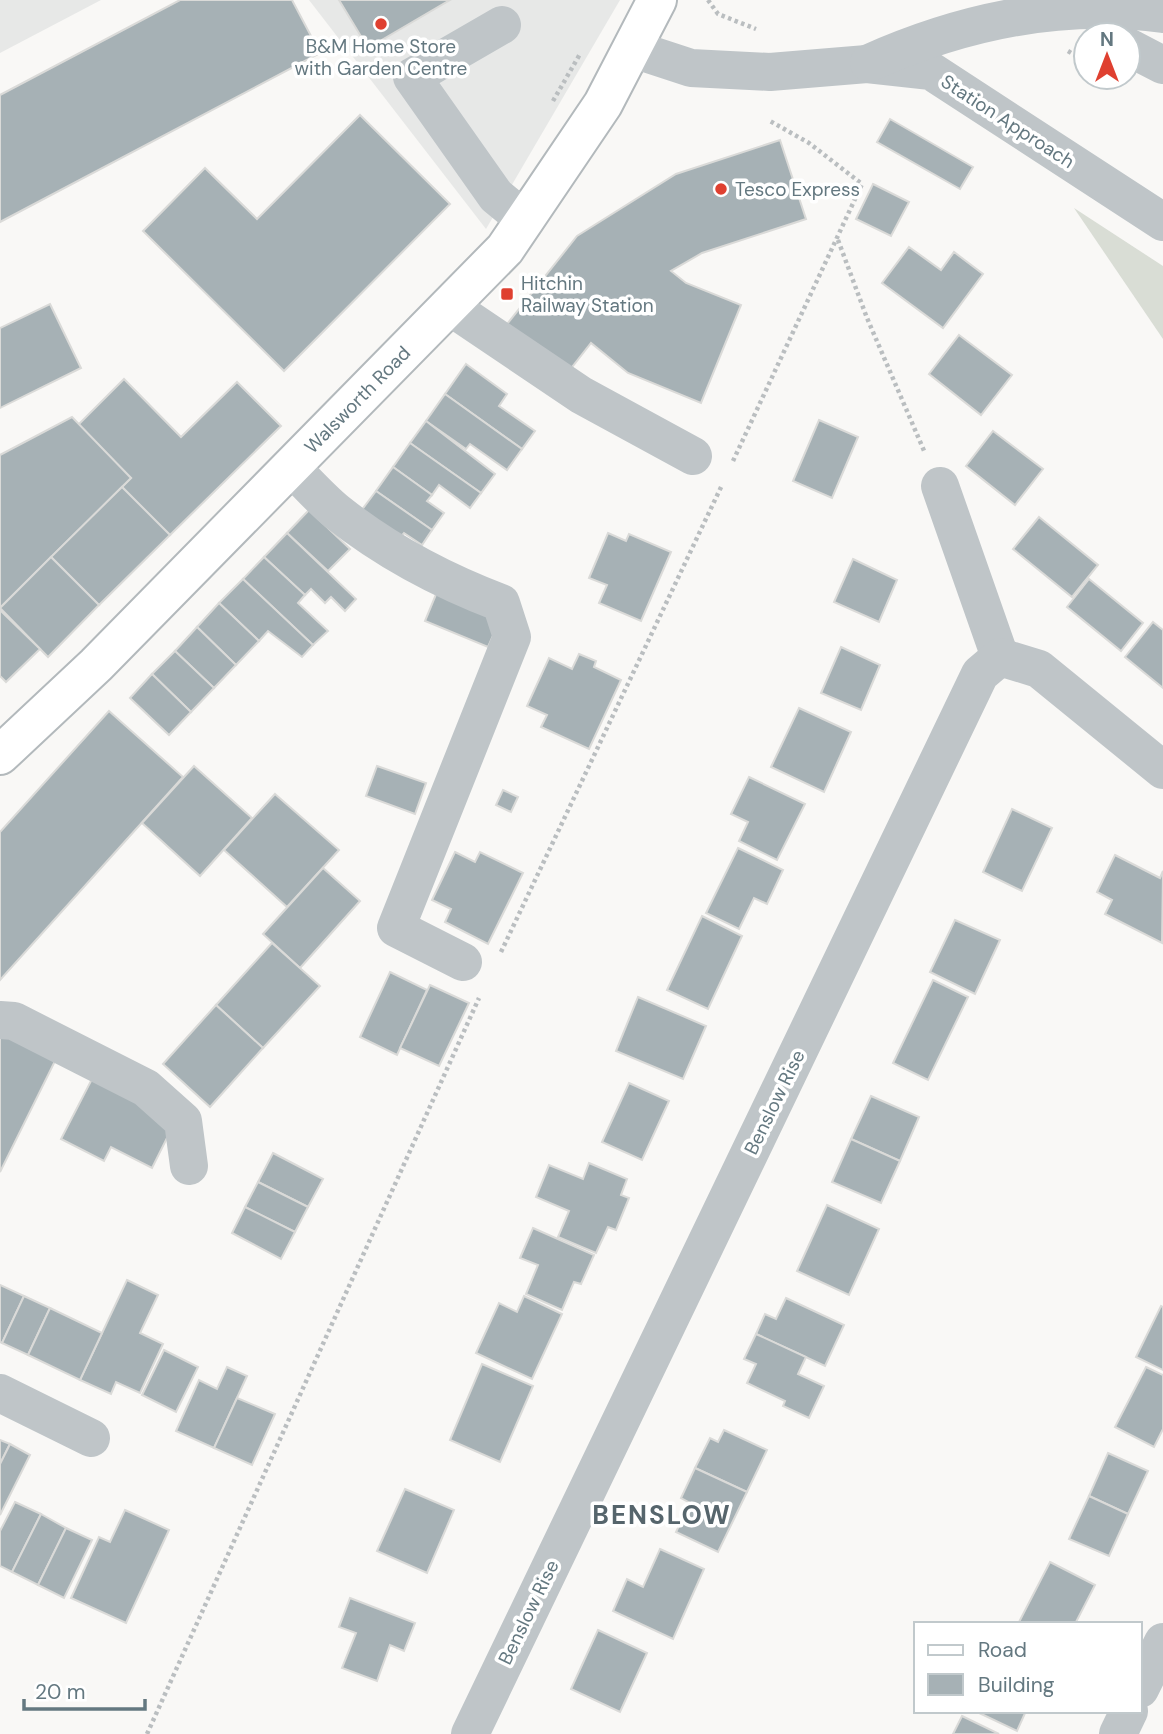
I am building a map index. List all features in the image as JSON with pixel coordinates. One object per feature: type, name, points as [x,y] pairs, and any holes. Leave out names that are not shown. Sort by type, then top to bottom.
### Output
[{"type":"main road","name":"Walsworth Road","points":[[0,755],[96,665],[505,249],[603,104],[657,0]]},
{"type":"street","points":[[867,64],[926,37],[978,20],[1058,9],[1129,7],[1163,13]]},
{"type":"street","points":[[1058,9],[1080,21]]},
{"type":"street","points":[[502,25],[412,78],[496,196],[525,220]]},
{"type":"street","name":"Station Approach","points":[[633,49],[691,68],[770,72],[867,64],[931,71],[1163,222]]},
{"type":"street","points":[[1142,54],[1163,65]]},
{"type":"street","points":[[449,306],[581,395],[693,456]]},
{"type":"street","points":[[291,467],[336,511],[395,553],[459,587],[501,603],[512,637],[396,928],[463,962]]},
{"type":"street","points":[[940,486],[1000,657],[1039,670],[1163,770]]},
{"type":"street","name":"Benslow Rise","points":[[470,1734],[980,674],[1000,657]]},
{"type":"street","points":[[0,1020],[14,1021],[146,1088],[183,1121],[189,1166]]},
{"type":"street","points":[[0,1393],[91,1438]]},
{"type":"street","points":[[1142,1685],[1163,1642]]},
{"type":"street","points":[[1118,1734],[1128,1713]]},
{"type":"path","points":[[708,0],[718,14],[760,30]]},
{"type":"path","points":[[771,121],[809,143],[862,184],[838,240],[867,318],[940,486]]},
{"type":"shaded area","points":[[0,0],[101,0],[0,53]]},
{"type":"shaded area","points":[[309,0],[620,0],[486,229]]},
{"type":"shaded area","points":[[1074,208],[1163,266],[1163,339]]},
{"type":"building","points":[[180,0],[292,0],[320,53],[0,222],[0,95]]},
{"type":"building","name":"B&M Home Store with Garden Centre","points":[[339,0],[450,0],[368,48]]},
{"type":"building","points":[[360,115],[450,204],[284,371],[143,231],[205,168],[257,219]]},
{"type":"building","points":[[890,119],[973,167],[960,189],[877,142]]},
{"type":"building","points":[[780,140],[806,219],[702,253],[671,271],[686,283],[741,305],[701,403],[628,373],[591,343],[565,376],[504,328],[577,236],[676,174]]},
{"type":"building","points":[[873,184],[909,202],[891,236],[856,219]]},
{"type":"building","points":[[909,247],[941,270],[954,252],[983,274],[943,328],[882,283]]},
{"type":"building","points":[[50,304],[81,368],[0,408],[0,328]]},
{"type":"building","points":[[959,335],[1012,375],[981,415],[929,374]]},
{"type":"building","points":[[466,364],[507,394],[499,406],[535,431],[522,449],[445,394]]},
{"type":"building","points":[[124,379],[181,437],[237,382],[281,426],[170,535],[122,487],[131,478],[78,425]]},
{"type":"building","points":[[445,394],[522,449],[507,470],[470,444],[466,449],[426,421]]},
{"type":"building","points":[[72,417],[131,478],[0,608],[0,455]]},
{"type":"building","points":[[819,420],[858,437],[832,498],[793,481]]},
{"type":"building","points":[[426,421],[495,474],[481,493],[410,443]]},
{"type":"building","points":[[993,431],[1043,469],[1015,505],[966,466]]},
{"type":"building","points":[[410,443],[481,493],[470,508],[439,485],[432,495],[393,467]]},
{"type":"building","points":[[393,467],[432,495],[427,501],[444,513],[432,530],[376,491]]},
{"type":"building","points":[[122,487],[170,535],[99,605],[51,557]]},
{"type":"building","points":[[376,491],[432,530],[422,545],[404,533],[399,539],[361,511]]},
{"type":"building","points":[[309,510],[350,549],[328,571],[287,533]]},
{"type":"building","points":[[1039,517],[1098,565],[1072,597],[1013,549]]},
{"type":"building","points":[[287,533],[356,599],[345,611],[331,597],[325,603],[311,589],[305,595],[264,557]]},
{"type":"building","points":[[608,533],[626,541],[629,534],[671,552],[641,621],[599,603],[607,585],[589,578]]},
{"type":"building","points":[[51,557],[99,605],[48,657],[0,608]]},
{"type":"building","points":[[264,557],[305,595],[298,603],[328,631],[313,645],[243,579]]},
{"type":"building","points":[[853,559],[897,580],[879,622],[834,602]]},
{"type":"building","points":[[243,579],[313,645],[302,657],[268,631],[259,641],[219,603]]},
{"type":"building","points":[[1089,579],[1143,623],[1121,651],[1067,607]]},
{"type":"building","points":[[439,587],[503,613],[488,647],[425,621]]},
{"type":"building","points":[[219,603],[259,641],[236,665],[197,627]]},
{"type":"building","points":[[0,610],[40,649],[6,682],[0,676]]},
{"type":"building","points":[[1153,622],[1163,630],[1163,688],[1125,657]]},
{"type":"building","points":[[197,627],[236,665],[214,688],[175,651]]},
{"type":"building","points":[[841,647],[880,665],[861,710],[821,693]]},
{"type":"building","points":[[175,651],[214,688],[191,712],[152,674]]},
{"type":"building","points":[[579,654],[596,661],[594,667],[621,680],[589,749],[541,727],[547,715],[527,706],[549,658],[572,669]]},
{"type":"building","points":[[152,674],[191,712],[169,735],[130,698]]},
{"type":"building","points":[[799,708],[851,732],[824,792],[771,767]]},
{"type":"building","points":[[109,711],[183,777],[0,980],[0,832]]},
{"type":"building","points":[[194,766],[252,818],[200,876],[142,823]]},
{"type":"building","points":[[377,766],[426,783],[415,814],[366,796]]},
{"type":"building","points":[[749,777],[805,804],[777,860],[739,841],[748,822],[731,814]]},
{"type":"building","points":[[503,790],[518,797],[511,812],[496,805]]},
{"type":"building","points":[[275,794],[339,850],[287,907],[224,850]]},
{"type":"building","points":[[1012,809],[1052,828],[1022,891],[983,872]]},
{"type":"building","points":[[738,848],[783,870],[767,904],[754,898],[739,929],[706,913]]},
{"type":"building","points":[[455,852],[475,862],[480,852],[523,873],[488,944],[445,922],[451,909],[432,900]]},
{"type":"building","points":[[1115,855],[1160,878],[1163,871],[1162,943],[1105,914],[1112,900],[1097,892]]},
{"type":"building","points":[[323,868],[360,901],[300,968],[263,934]]},
{"type":"building","points":[[702,916],[742,936],[708,1009],[667,990]]},
{"type":"building","points":[[955,920],[1000,940],[975,994],[930,972]]},
{"type":"building","points":[[272,943],[320,986],[263,1048],[216,1005]]},
{"type":"building","points":[[390,972],[427,990],[397,1055],[360,1037]]},
{"type":"building","points":[[933,980],[968,997],[928,1080],[893,1063]]},
{"type":"building","points":[[430,985],[469,1003],[439,1066],[400,1048]]},
{"type":"building","points":[[638,997],[706,1026],[683,1079],[616,1051]]},
{"type":"building","points":[[216,1005],[263,1048],[210,1107],[163,1064]]},
{"type":"building","points":[[0,1026],[58,1055],[0,1172]]},
{"type":"building","points":[[93,1077],[176,1120],[152,1168],[111,1147],[104,1161],[61,1139]]},
{"type":"building","points":[[629,1083],[669,1101],[642,1160],[602,1142]]},
{"type":"building","points":[[871,1096],[919,1117],[900,1161],[851,1139]]},
{"type":"building","points":[[851,1139],[900,1161],[881,1203],[832,1182]]},
{"type":"building","points":[[273,1153],[323,1179],[308,1207],[258,1182]]},
{"type":"building","points":[[589,1163],[627,1179],[621,1195],[629,1198],[616,1230],[608,1227],[596,1253],[558,1237],[569,1211],[536,1197],[549,1165],[583,1179]]},
{"type":"building","points":[[258,1182],[308,1207],[295,1232],[245,1207]]},
{"type":"building","points":[[827,1205],[879,1229],[849,1295],[797,1271]]},
{"type":"building","points":[[245,1207],[295,1232],[281,1259],[232,1233]]},
{"type":"building","points":[[533,1228],[594,1255],[581,1284],[574,1282],[562,1310],[526,1294],[538,1265],[520,1258]]},
{"type":"building","points":[[127,1280],[158,1295],[140,1333],[163,1344],[140,1393],[116,1382],[111,1394],[80,1380]]},
{"type":"building","points":[[0,1285],[24,1296],[2,1343],[0,1342]]},
{"type":"building","points":[[24,1296],[50,1308],[28,1355],[2,1343]]},
{"type":"building","points":[[524,1296],[562,1314],[532,1379],[476,1353],[499,1303],[517,1312]]},
{"type":"building","points":[[786,1298],[844,1325],[825,1366],[756,1334],[765,1314],[776,1319]]},
{"type":"building","points":[[1161,1306],[1163,1307],[1163,1370],[1136,1357]]},
{"type":"building","points":[[50,1308],[102,1333],[80,1380],[28,1355]]},
{"type":"building","points":[[756,1334],[806,1357],[798,1374],[824,1386],[809,1418],[783,1406],[785,1401],[747,1383],[756,1364],[744,1359]]},
{"type":"building","points":[[164,1350],[198,1367],[176,1412],[142,1395]]},
{"type":"building","points":[[482,1364],[533,1386],[500,1462],[450,1440]]},
{"type":"building","points":[[227,1367],[247,1376],[214,1448],[176,1431],[199,1380],[217,1389]]},
{"type":"building","points":[[1146,1367],[1163,1375],[1163,1429],[1154,1447],[1115,1427]]},
{"type":"building","points":[[237,1398],[275,1414],[252,1465],[214,1448]]},
{"type":"building","points":[[724,1430],[767,1450],[747,1492],[695,1468],[710,1438],[718,1442]]},
{"type":"building","points":[[0,1440],[10,1444],[0,1464]]},
{"type":"building","points":[[10,1444],[30,1455],[0,1515],[0,1464]]},
{"type":"building","points":[[1108,1453],[1148,1471],[1128,1514],[1089,1496]]},
{"type":"building","points":[[695,1468],[747,1492],[718,1552],[676,1532],[690,1503],[681,1498]]},
{"type":"building","points":[[405,1489],[454,1510],[427,1573],[377,1551]]},
{"type":"building","points":[[1089,1496],[1128,1514],[1109,1556],[1069,1539]]},
{"type":"building","points":[[15,1502],[41,1514],[12,1572],[0,1566],[0,1531]]},
{"type":"building","points":[[125,1510],[169,1530],[126,1623],[71,1598],[99,1537],[110,1542]]},
{"type":"building","points":[[41,1514],[66,1528],[38,1585],[12,1572]]},
{"type":"building","points":[[66,1528],[92,1540],[64,1598],[38,1585]]},
{"type":"building","points":[[660,1549],[704,1569],[673,1639],[613,1611],[627,1579],[643,1587]]},
{"type":"building","points":[[1050,1562],[1095,1585],[1076,1622],[1019,1622]]},
{"type":"building","points":[[350,1598],[415,1623],[404,1651],[390,1645],[377,1681],[342,1668],[356,1633],[339,1627]]},
{"type":"building","points":[[598,1630],[647,1653],[620,1712],[571,1689]]},
{"type":"building","points":[[979,1713],[1025,1713],[1017,1731]]},
{"type":"building","points":[[962,1716],[999,1734],[953,1734]]},
{"type":"place","name":"B&M Home Store with Garden Centre","points":[[381,24]]},
{"type":"place","name":"Tesco Express","points":[[721,189]]},
{"type":"place","name":"Hitchin Railway Station","points":[[507,294]]},
{"type":"district","name":"BENSLOW","points":[[662,1515]]}]
